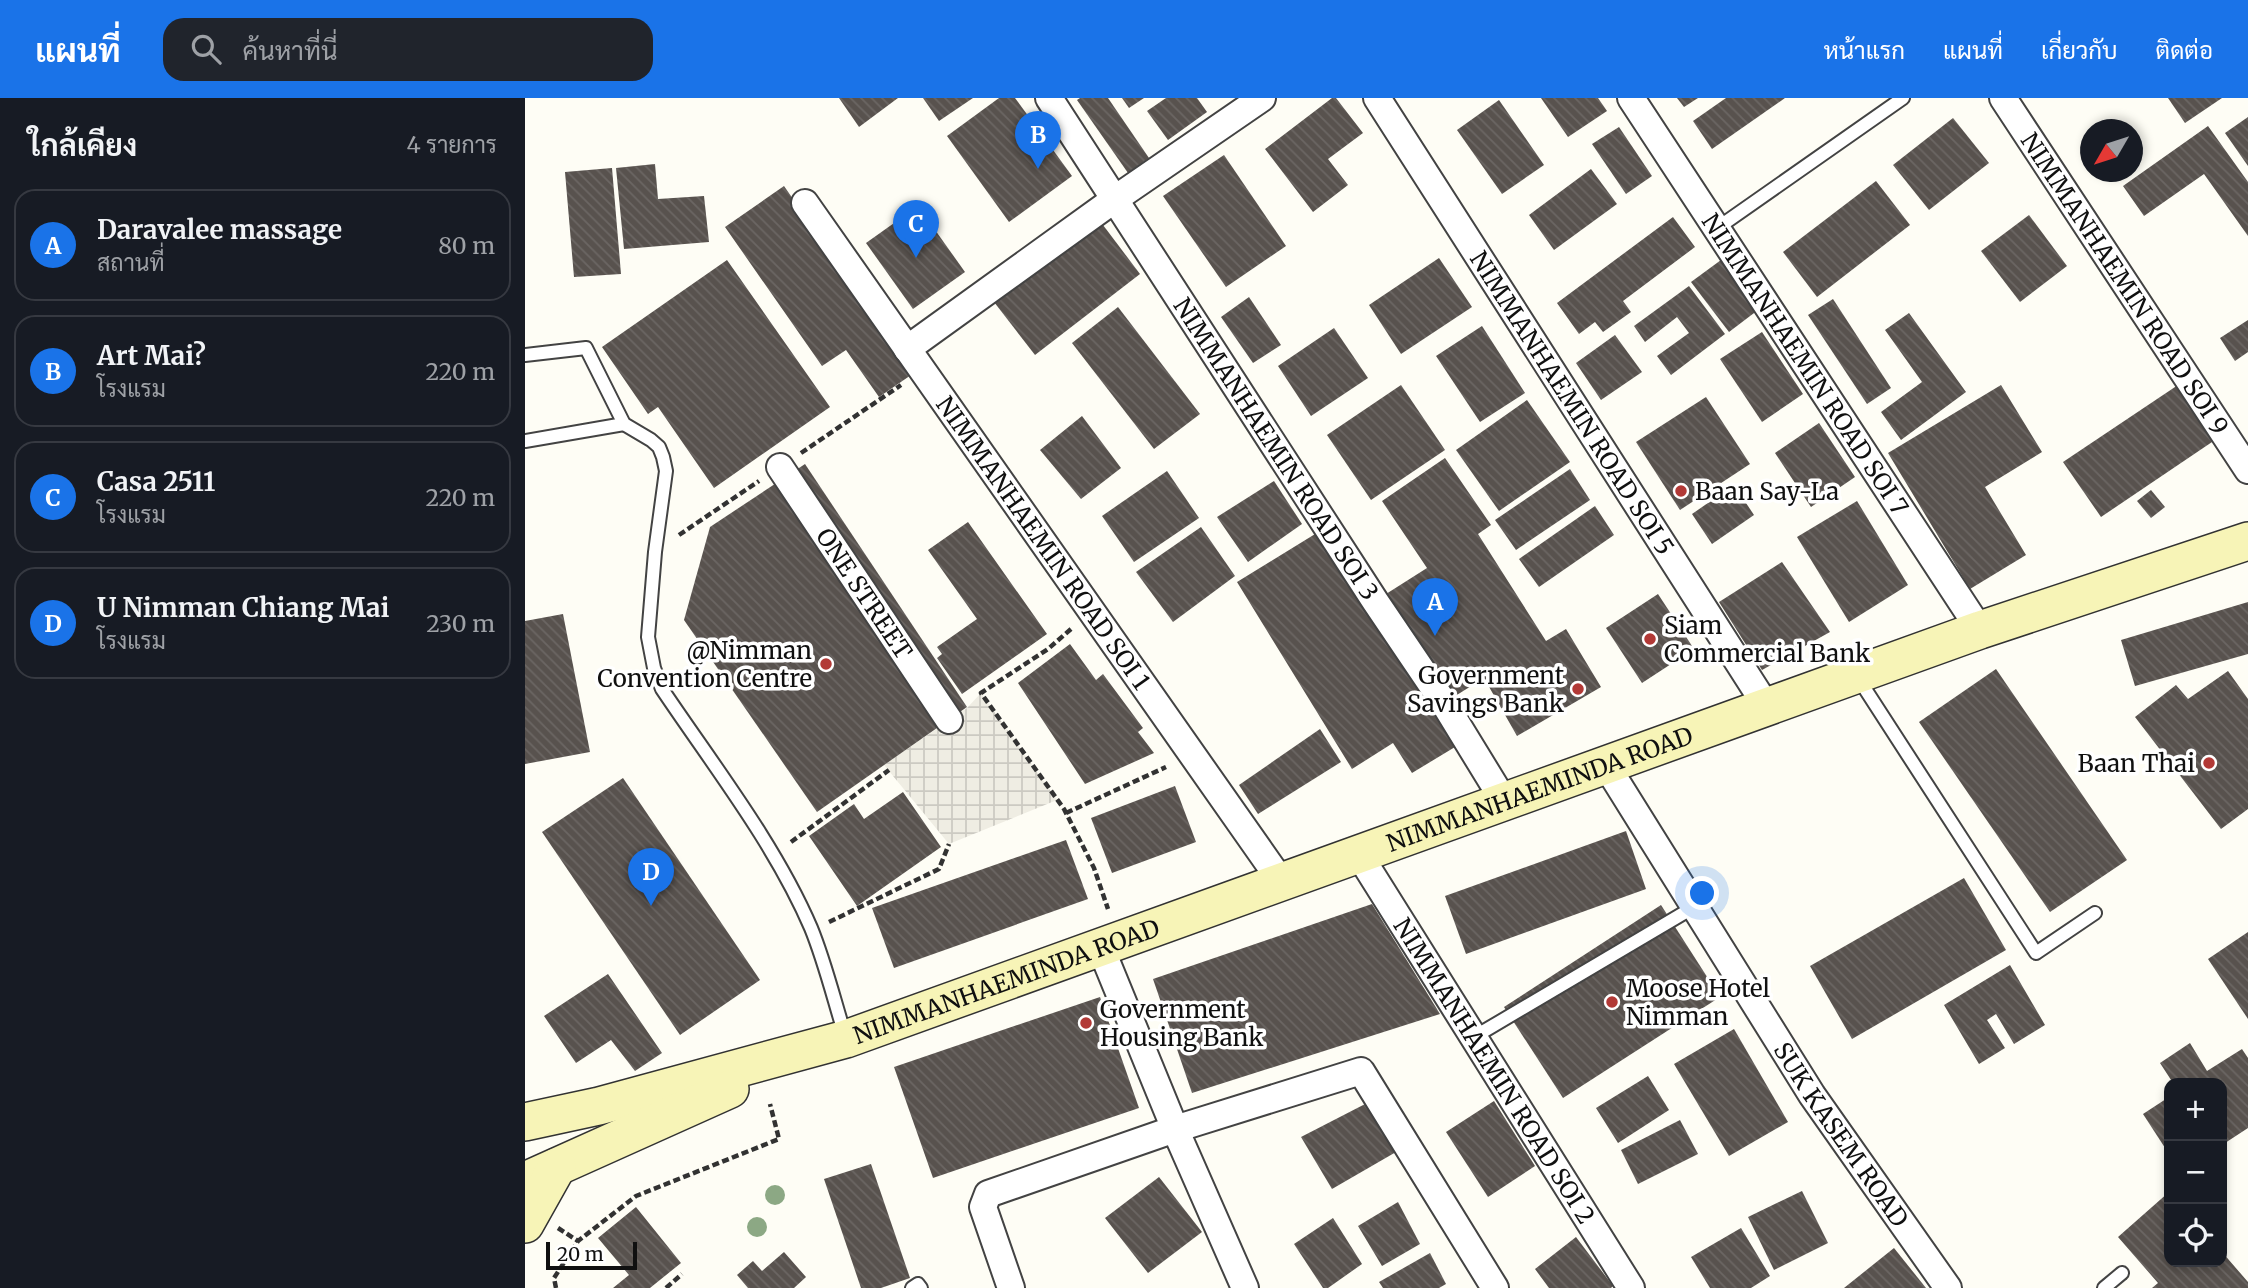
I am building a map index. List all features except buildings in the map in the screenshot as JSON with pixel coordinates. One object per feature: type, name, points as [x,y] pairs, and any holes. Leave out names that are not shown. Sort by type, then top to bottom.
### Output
[{"type":"main road","name":"NIMMANHAEMINDA ROAD","points":[[541,1174],[839,1040],[1980,630],[2248,541]]},
{"type":"main road","name":"NIMMANHAEMINDA ROAD","points":[[530,1118],[599,1106],[839,1040]]},
{"type":"main road","points":[[539,1224],[541,1174]]},
{"type":"street","name":"NIMMANHAEMIN ROAD SOI 3","points":[[1049,98],[1367,590],[1444,703],[1504,801]]},
{"type":"street","points":[[907,349],[1115,199],[1262,98]]},
{"type":"street","name":"NIMMANHAEMIN ROAD SOI 5","points":[[1377,98],[1767,707]]},
{"type":"street","name":"NIMMANHAEMIN ROAD SOI 7","points":[[1631,98],[1980,630]]},
{"type":"street","name":"NIMMANHAEMIN ROAD SOI 9","points":[[2003,98],[2248,470]]},
{"type":"street","name":"NIMMANHAEMIN ROAD SOI 1","points":[[805,203],[1282,881]]},
{"type":"street","name":"ONE STREET","points":[[780,467],[949,720]]},
{"type":"street","name":"SUK KASEM ROAD","points":[[1606,765],[1812,1096],[1948,1288]]},
{"type":"street","name":"NIMMANHAEMIN ROAD SOI 2","points":[[1358,853],[1631,1288]]},
{"type":"street","points":[[1100,946],[1175,1129],[1245,1288]]},
{"type":"street","points":[[1010,1288],[983,1207],[988,1194],[1175,1129],[1361,1071],[1495,1288]]},
{"type":"lane","points":[[1716,229],[1903,98]]},
{"type":"lane","points":[[525,355],[586,348],[624,424],[659,447],[666,471],[655,552],[648,636],[653,668],[662,689],[773,855],[812,930],[839,1040]]},
{"type":"lane","points":[[525,441],[624,424]]},
{"type":"lane","points":[[1856,675],[2036,953],[2095,913]]},
{"type":"lane","points":[[1474,1037],[1694,907]]},
{"type":"lane","points":[[2104,1288],[2122,1273]]},
{"type":"lane","points":[[912,1288],[918,1284],[921,1288]]},
{"type":"path","points":[[655,552],[922,371]]},
{"type":"path","points":[[1092,612],[1048,649],[981,693],[1066,813],[1094,868],[1108,909]]},
{"type":"path","points":[[1066,813],[1192,753]]},
{"type":"path","points":[[773,855],[889,770]]},
{"type":"path","points":[[812,930],[939,869],[949,844]]},
{"type":"path","points":[[556,1288],[554,1278],[578,1241],[636,1196],[779,1139],[770,1104]]},
{"type":"path","points":[[539,1224],[578,1241]]},
{"type":"path","points":[[666,1288],[682,1274]]},
{"type":"shaded area","points":[[981,693],[1057,800],[949,844],[884,765],[967,708]]},
{"type":"place","name":"Art Mai?","points":[[1038,169]]},
{"type":"place","name":"Casa 2511","points":[[916,258]]},
{"type":"place","name":"Baan Say-La","points":[[1681,491]]},
{"type":"place","name":"Daravalee massage","points":[[1435,636]]},
{"type":"place","name":"Siam Commercial Bank","points":[[1650,639]]},
{"type":"place","name":"@Nimman Convention Centre","points":[[826,664]]},
{"type":"place","name":"Government Savings Bank","points":[[1578,689]]},
{"type":"place","name":"Baan Thai","points":[[2209,763]]},
{"type":"place","name":"U Nimman Chiang Mai","points":[[651,906]]},
{"type":"place","name":"Moose Hotel Nimman","points":[[1612,1002]]},
{"type":"place","name":"Government Housing Bank","points":[[1086,1023]]}]
